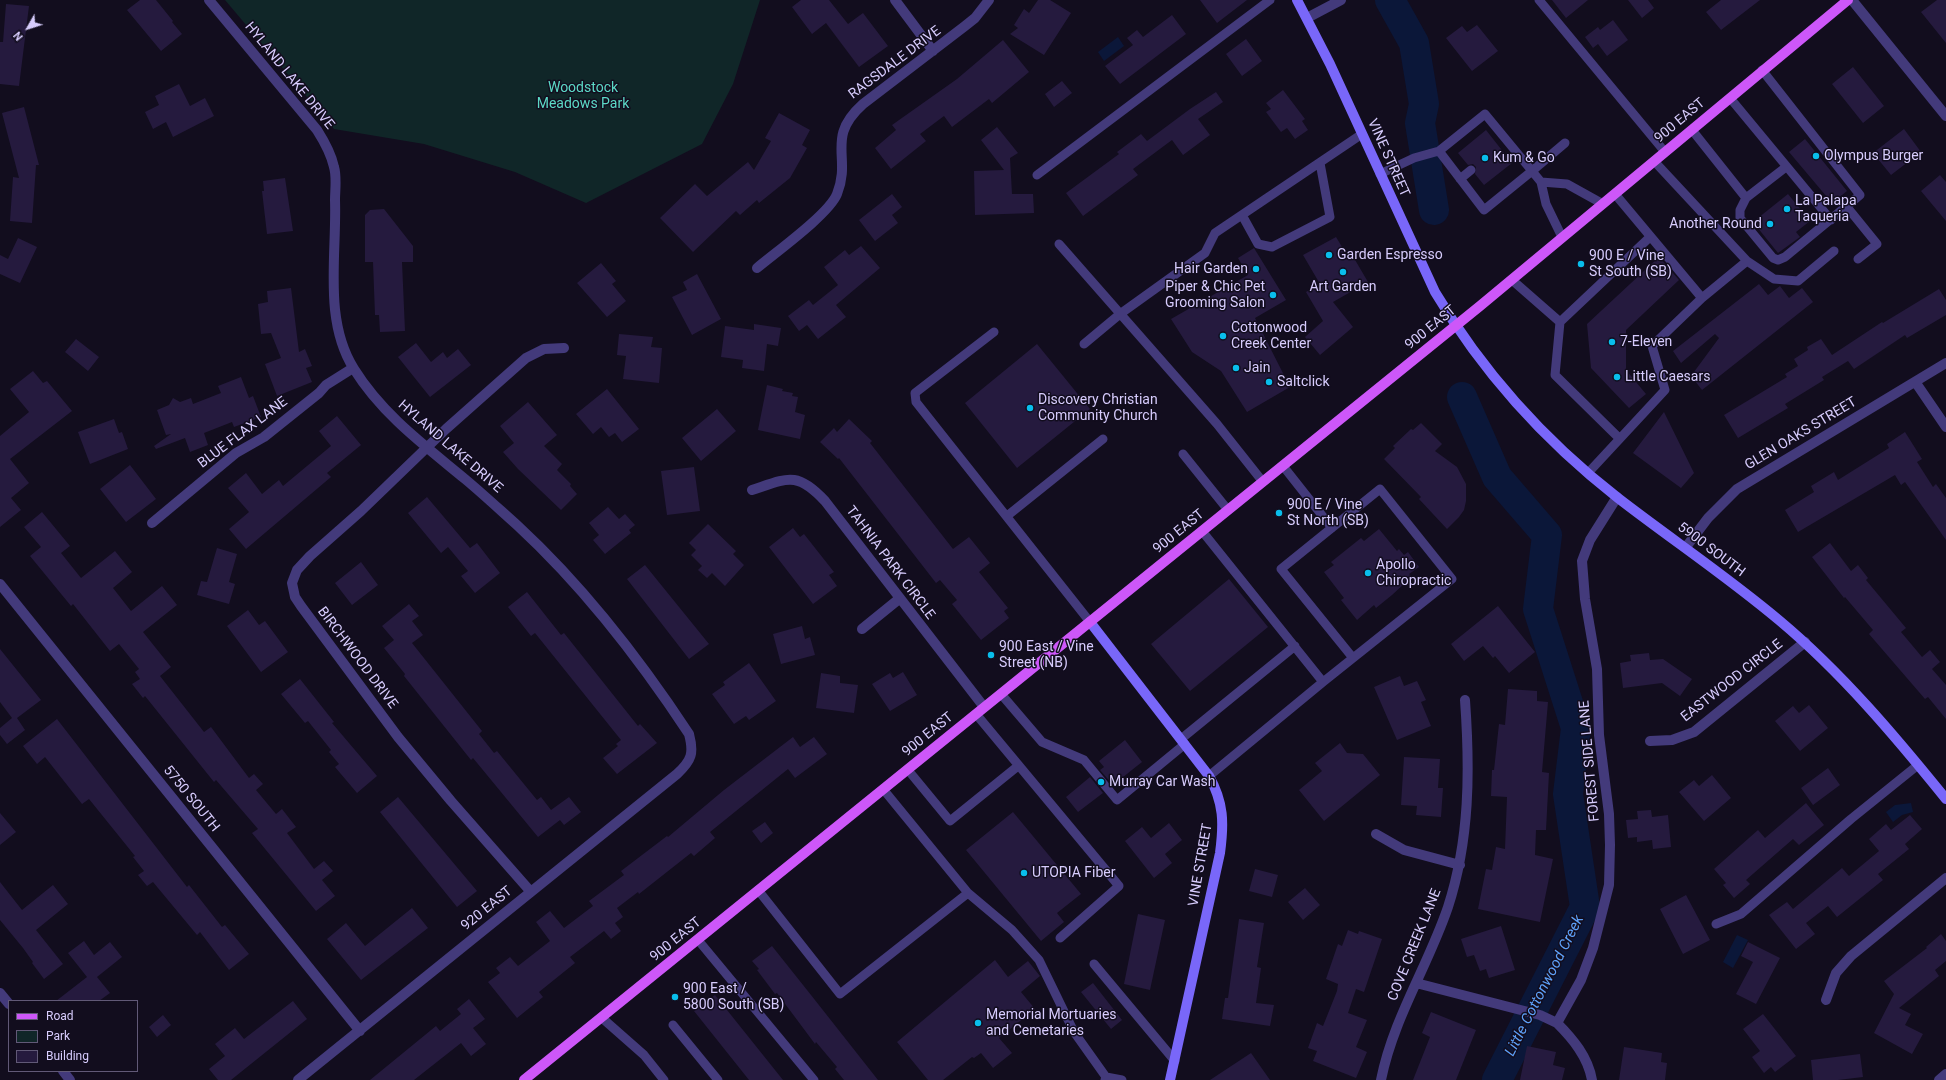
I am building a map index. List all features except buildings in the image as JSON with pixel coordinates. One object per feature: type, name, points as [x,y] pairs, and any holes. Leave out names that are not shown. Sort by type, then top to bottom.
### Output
[{"type":"main road","name":"900 EAST","points":[[524,1080],[1512,280],[1762,70],[1848,0]]},
{"type":"street","name":"HYLAND LAKE DRIVE","points":[[209,0],[317,130],[328,148],[334,168],[335,321],[340,341],[353,368],[386,410],[427,449],[465,479],[520,528],[580,588],[639,661],[689,734],[692,746],[691,757]]},
{"type":"street","points":[[895,0],[933,51]]},
{"type":"street","name":"RAGSDALE DRIVE","points":[[757,268],[823,214],[833,201],[837,194],[841,178],[842,134],[852,114],[975,18],[990,0]]},
{"type":"street","name":"VINE STREET","points":[[1297,0],[1362,134],[1435,292],[1455,326]]},
{"type":"street","points":[[1307,18],[1341,0]]},
{"type":"street","points":[[1852,0],[1946,116]]},
{"type":"street","name":"5900 SOUTH","points":[[1455,326],[1477,356],[1520,406],[1588,473],[1617,497],[1686,547],[1805,642],[1842,678],[1946,799]]},
{"type":"street","name":"BIRCHWOOD DRIVE","points":[[531,892],[451,801],[398,737],[301,606],[292,583],[297,570],[427,449],[446,429],[526,358],[544,349],[564,348]]},
{"type":"street","name":"GLEN OAKS STREET","points":[[1686,547],[1708,518],[1738,489],[1916,383],[1946,363]]},
{"type":"street","name":"BLUE FLAX LANE","points":[[152,523],[236,453],[264,437],[319,393],[326,385],[353,368]]},
{"type":"street","points":[[1916,383],[1946,428]]},
{"type":"street","name":"TAHNIA PARK CIRCLE","points":[[752,490],[785,479],[799,480],[812,488],[825,501],[899,599],[984,707]]},
{"type":"street","name":"FOREST SIDE LANE","points":[[1558,1023],[1581,980],[1594,948],[1609,886],[1609,814],[1599,735],[1596,669],[1585,599],[1582,561],[1590,540],[1617,497]]},
{"type":"street","name":"5750 SOUTH","points":[[0,584],[360,1031]]},
{"type":"street","points":[[862,629],[899,599]]},
{"type":"street","name":"VINE STREET","points":[[1090,622],[1209,776],[1221,802],[1223,816],[1222,835],[1170,1080]]},
{"type":"street","name":"EASTWOOD CIRCLE","points":[[1650,741],[1672,740],[1694,732],[1805,642]]},
{"type":"street","name":"COVE CREEK LANE","points":[[1381,1080],[1385,1059],[1402,1012],[1448,908],[1460,865],[1465,836],[1469,785],[1466,700]]},
{"type":"street","name":"920 EAST","points":[[298,1080],[677,774],[686,766],[691,757]]},
{"type":"street","points":[[1376,834],[1404,850],[1460,865]]},
{"type":"street","points":[[1826,1000],[1836,973],[1850,956],[1946,878]]},
{"type":"street","points":[[1416,983],[1540,1015],[1558,1023],[1572,1038],[1582,1054],[1591,1073],[1592,1080]]},
{"type":"street","points":[[0,993],[8,1003]]},
{"type":"street","points":[[64,1072],[70,1080]]},
{"type":"street","points":[[1939,1080],[1946,1074]]},
{"type":"lane","points":[[1037,176],[1270,0]]},
{"type":"lane","points":[[1539,0],[1665,152]]},
{"type":"lane","points":[[1762,70],[1860,195],[1831,220],[1784,257],[1778,260],[1773,258],[1740,218],[1740,210],[1746,198],[1786,167]]},
{"type":"lane","points":[[1730,98],[1831,220]]},
{"type":"lane","points":[[1380,174],[1414,158],[1437,152],[1485,114],[1541,182],[1546,204],[1562,238]]},
{"type":"lane","points":[[1692,130],[1746,198]]},
{"type":"lane","points":[[1084,344],[1120,314],[1205,253],[1215,233],[1362,134]]},
{"type":"lane","points":[[1499,147],[1507,141]]},
{"type":"lane","points":[[1437,152],[1484,210],[1566,143]]},
{"type":"lane","points":[[1654,161],[1747,262],[1774,279],[1798,281],[1834,251]]},
{"type":"lane","points":[[1242,215],[1258,244],[1272,248],[1330,217],[1320,163]]},
{"type":"lane","points":[[1460,179],[1471,170]]},
{"type":"lane","points":[[1541,182],[1567,184],[1603,204]]},
{"type":"lane","points":[[1615,194],[1702,298]]},
{"type":"lane","points":[[1847,207],[1877,244],[1858,259]]},
{"type":"lane","points":[[1619,438],[1555,375],[1560,322],[1650,237]]},
{"type":"lane","points":[[1059,244],[1216,424],[1263,482]]},
{"type":"lane","points":[[1588,473],[1665,390],[1652,346],[1702,298],[1747,262]]},
{"type":"lane","points":[[1512,280],[1560,322]]},
{"type":"lane","points":[[994,332],[915,393],[916,402],[1090,622]]},
{"type":"lane","points":[[1007,516],[1103,438]]},
{"type":"lane","points":[[1183,454],[1228,510]]},
{"type":"lane","points":[[1283,466],[1332,528]]},
{"type":"lane","points":[[1209,776],[1323,682],[1452,579],[1380,489],[1281,569],[1353,658]]},
{"type":"lane","points":[[1202,531],[1323,682]]},
{"type":"lane","points":[[1002,694],[1042,742],[1084,760],[1116,800],[1295,646]]},
{"type":"lane","points":[[976,714],[1119,886],[1060,938]]},
{"type":"lane","points":[[1716,924],[1740,914],[1845,824],[1918,765]]},
{"type":"lane","points":[[908,770],[950,821],[1018,766]]},
{"type":"lane","points":[[884,789],[968,893],[1012,930],[1039,960],[1074,1032],[1106,1078],[1122,1080]]},
{"type":"lane","points":[[758,890],[840,994],[968,893]]},
{"type":"lane","points":[[698,940],[814,1080]]},
{"type":"lane","points":[[1094,964],[1175,1061]]},
{"type":"lane","points":[[602,1018],[644,1055],[664,1080]]},
{"type":"lane","points":[[673,1025],[718,1080]]},
{"type":"green space","name":"Woodstock Meadows Park","points":[[225,0],[760,0],[733,84],[702,144],[586,203],[515,172],[424,144],[334,129]]},
{"type":"water","points":[[1118,37],[1124,46],[1104,61],[1098,52]]},
{"type":"water","points":[[1911,803],[1913,812],[1902,815],[1893,822],[1886,812],[1895,805]]},
{"type":"water","points":[[1737,935],[1748,940],[1733,968],[1723,962]]},
{"type":"waterway","name":"Little Cottonwood Creek","points":[[1390,0],[1414,43],[1424,104],[1420,123],[1434,210]]},
{"type":"waterway","name":"Little Cottonwood Creek","points":[[1462,397],[1497,477],[1547,535],[1538,609],[1576,728],[1568,794],[1585,907],[1497,1080]]},
{"type":"place","name":"Olympus Burger","points":[[1816,156]]},
{"type":"place","name":"Kum & Go","points":[[1485,158]]},
{"type":"place","name":"La Palapa Taqueria","points":[[1787,209]]},
{"type":"place","name":"Another Round","points":[[1770,224]]},
{"type":"place","name":"Garden Espresso","points":[[1329,255]]},
{"type":"place","name":"900 E / Vine St South (SB)","points":[[1581,264]]},
{"type":"place","name":"Hair Garden","points":[[1256,269]]},
{"type":"place","name":"Art Garden","points":[[1343,272]]},
{"type":"place","name":"Piper & Chic Pet Grooming Salon","points":[[1273,295]]},
{"type":"place","name":"Cottonwood Creek Center","points":[[1223,336]]},
{"type":"place","name":"7-Eleven","points":[[1612,342]]},
{"type":"place","name":"Jain","points":[[1236,368]]},
{"type":"place","name":"Little Caesars","points":[[1617,377]]},
{"type":"place","name":"Saltclick","points":[[1269,382]]},
{"type":"place","name":"Discovery Christian Community Church","points":[[1030,408]]},
{"type":"place","name":"900 E / Vine St North (SB)","points":[[1279,513]]},
{"type":"place","name":"Apollo Chiropractic","points":[[1368,573]]},
{"type":"place","name":"900 East / Vine Street (NB)","points":[[991,655]]},
{"type":"place","name":"Murray Car Wash","points":[[1101,782]]},
{"type":"place","name":"UTOPIA Fiber","points":[[1024,873]]},
{"type":"place","name":"900 East / 5800 South (SB)","points":[[675,997]]},
{"type":"place","name":"Memorial Mortuaries and Cemetaries","points":[[978,1023]]}]
